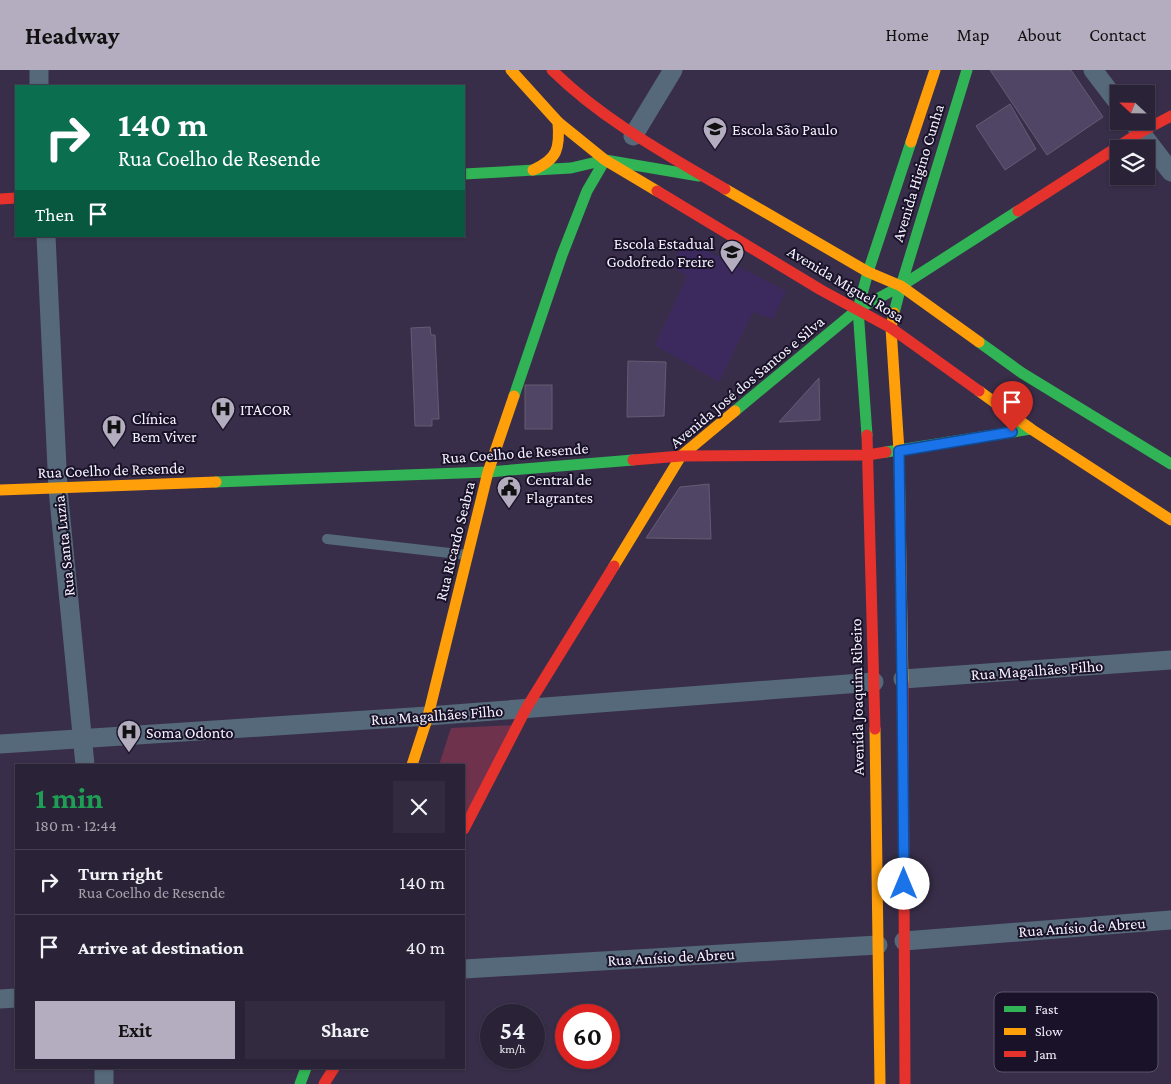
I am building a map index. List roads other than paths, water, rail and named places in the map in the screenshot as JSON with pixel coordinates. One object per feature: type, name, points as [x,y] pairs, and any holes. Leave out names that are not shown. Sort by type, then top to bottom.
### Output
[{"type":"main road","name":"Avenida Miguel Rosa","points":[[512,70],[558,122],[605,160],[821,290],[891,328],[1031,429],[1171,520]]},
{"type":"main road","name":"Avenida Miguel Rosa","points":[[552,70],[592,106],[633,136],[868,272],[901,286],[1022,373],[1171,464]]},
{"type":"main road","name":"Avenida Higino Cunha","points":[[858,309],[868,272],[934,70]]},
{"type":"main road","name":"Avenida Higino Cunha","points":[[891,328],[901,286],[967,70]]},
{"type":"main road","name":"Avenida José dos Santos e Silva","points":[[1155,121],[1171,116]]},
{"type":"main road","points":[[532,170],[547,165],[555,156],[559,141],[558,122]]},
{"type":"main road","name":"Avenida José dos Santos e Silva","points":[[465,827],[527,707],[681,456],[858,309],[901,286],[1132,130]]},
{"type":"main road","points":[[465,174],[571,168],[605,160],[703,176]]},
{"type":"main road","name":"Rua Ricardo Seabra","points":[[412,764],[428,716],[488,472],[562,255],[588,191],[605,160]]},
{"type":"main road","points":[[0,199],[15,198]]},
{"type":"main road","name":"Avenida Joaquim Ribeiro","points":[[858,309],[868,455],[874,682],[880,1084]]},
{"type":"main road","points":[[891,328],[899,451],[905,1084]]},
{"type":"main road","name":"Rua Coelho de Resende","points":[[0,490],[488,472],[681,456],[868,455],[1031,429]]},
{"type":"main road","points":[[300,1084],[306,1069]]},
{"type":"main road","points":[[324,1084],[333,1069]]},
{"type":"street","points":[[39,70],[39,85]]},
{"type":"street","points":[[633,136],[673,70]]},
{"type":"street","points":[[1093,70],[1110,92]]},
{"type":"street","points":[[1138,130],[1171,172]]},
{"type":"street","name":"Rua Santa Luzia","points":[[46,237],[58,489],[85,764]]},
{"type":"street","name":"Rua Magalhães Filho","points":[[902,679],[1171,660]]},
{"type":"street","name":"Rua Magalhães Filho","points":[[0,744],[428,716],[874,682]]},
{"type":"street","name":"Rua Anísio de Abreu","points":[[904,940],[1171,920]]},
{"type":"street","name":"Rua Anísio de Abreu","points":[[465,969],[878,945]]},
{"type":"street","points":[[0,999],[15,998]]},
{"type":"street","points":[[104,1069],[104,1084]]},
{"type":"lane","points":[[327,539],[468,555]]},
{"type":"place","name":"Escola São Paulo","points":[[715,150]]},
{"type":"place","name":"Escola Estadual Godofredo Freire","points":[[732,273]]},
{"type":"place","name":"ITACOR","points":[[223,430]]},
{"type":"place","name":"Clínica Bem Viver","points":[[114,448]]},
{"type":"place","name":"Central de Flagrantes","points":[[509,509]]},
{"type":"place","name":"Soma Odonto","points":[[129,753]]}]
